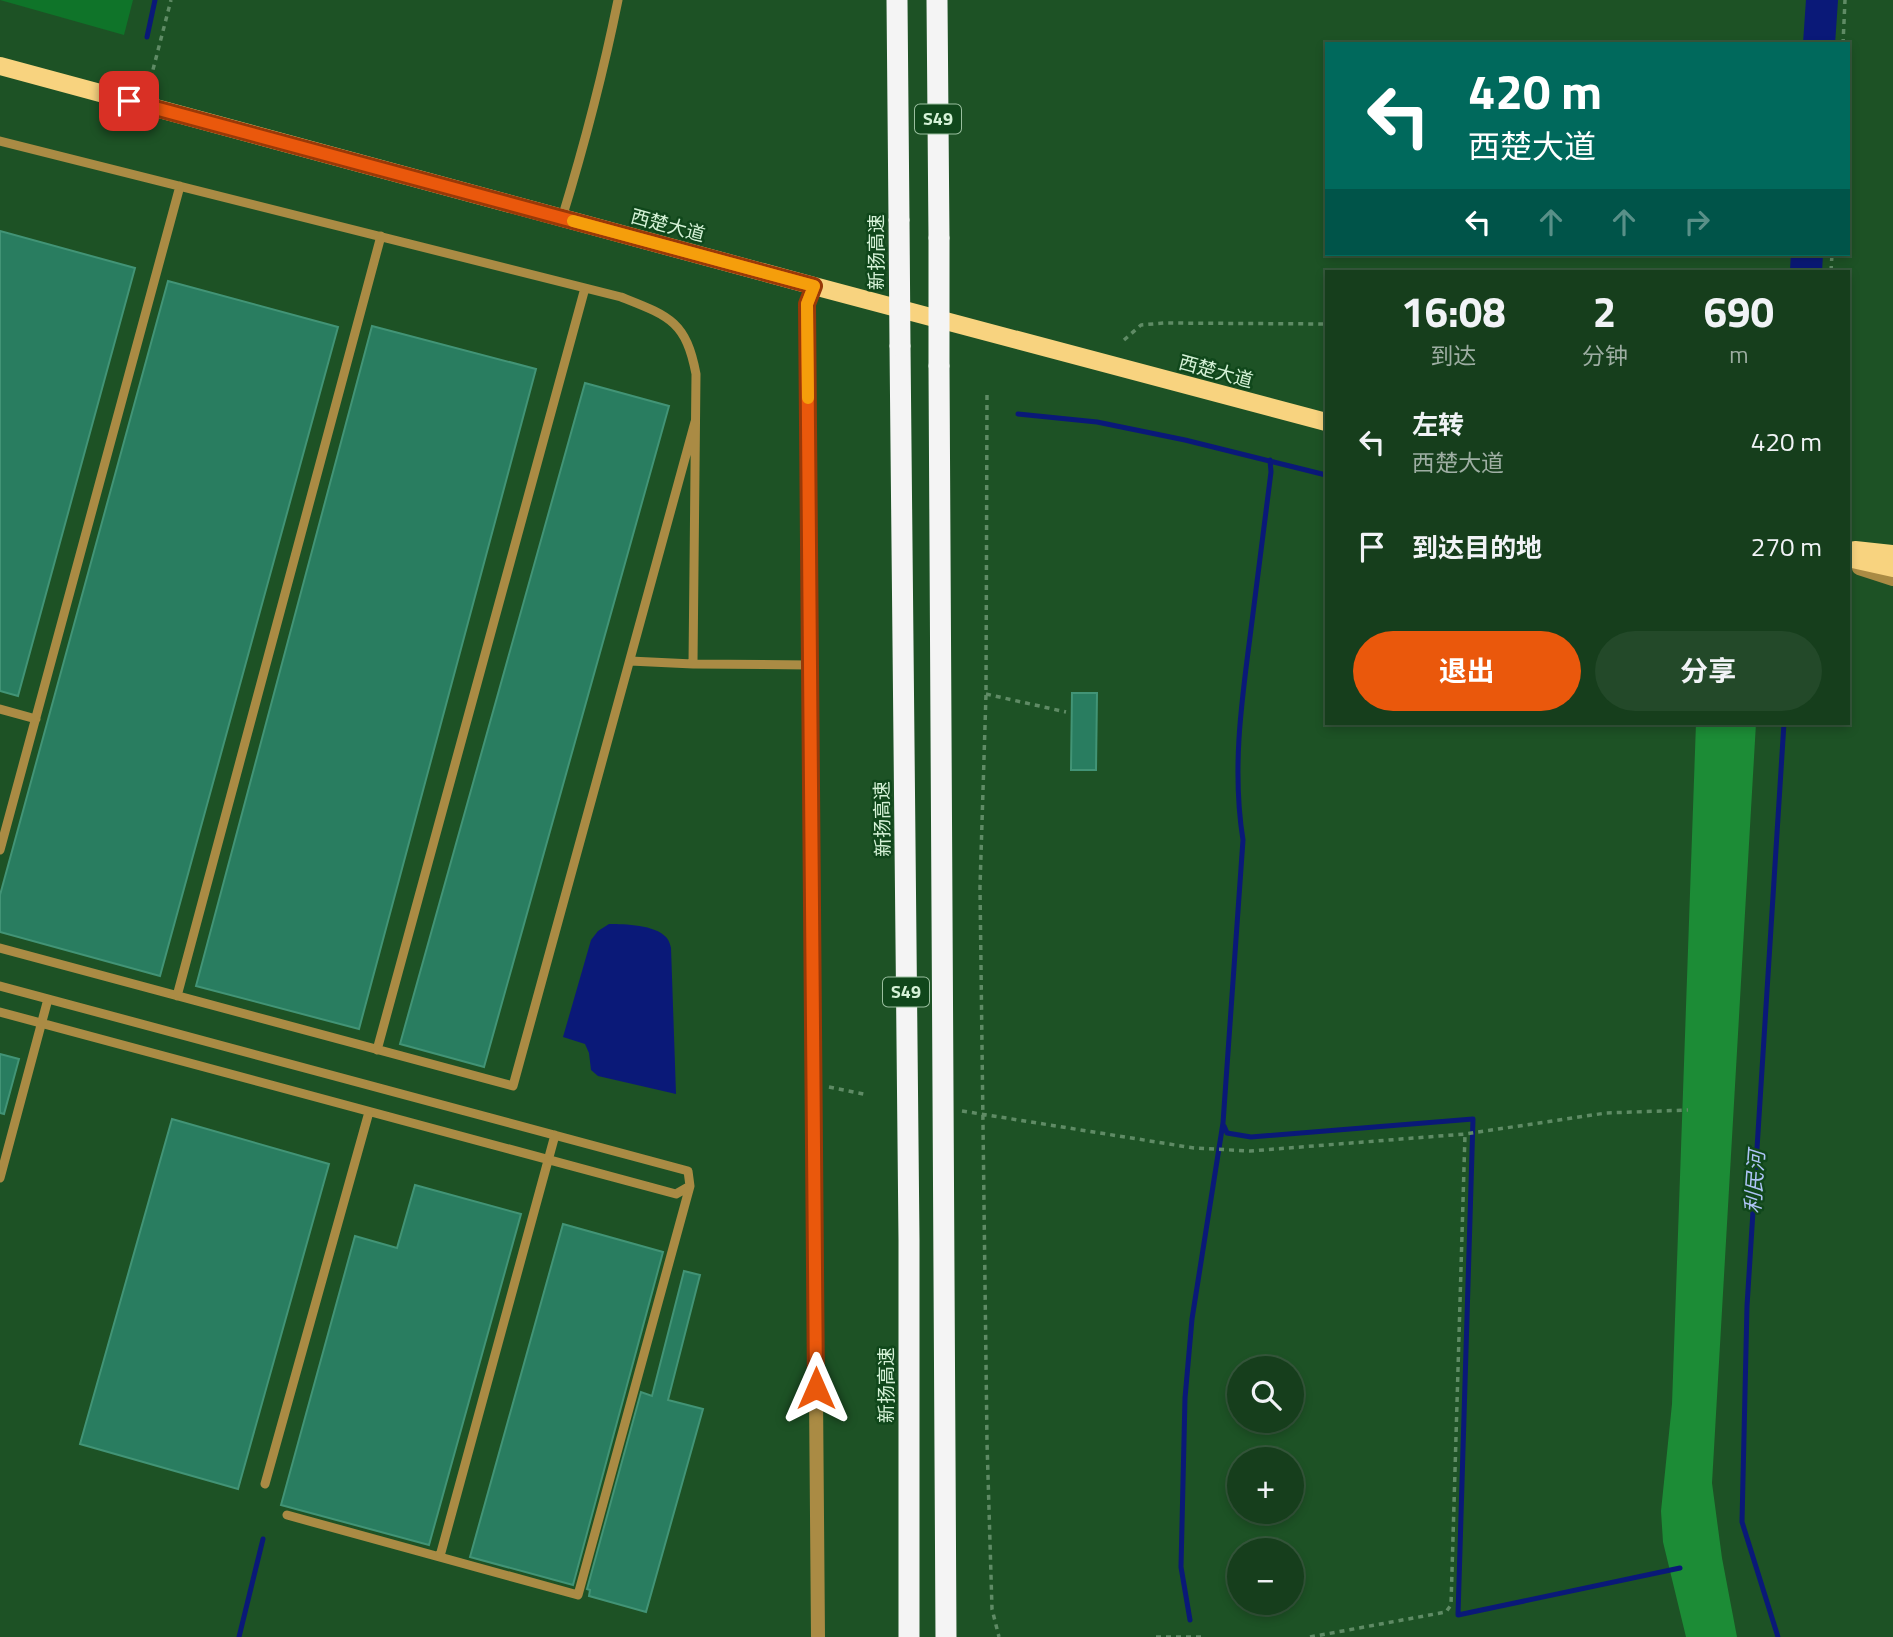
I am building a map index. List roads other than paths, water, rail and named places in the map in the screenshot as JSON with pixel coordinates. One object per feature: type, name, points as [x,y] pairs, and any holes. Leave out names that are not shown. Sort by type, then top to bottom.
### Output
[{"type":"highway","name":"新扬高速","points":[[897,0],[909,1240],[909,1637]]},
{"type":"highway","name":"S49","points":[[937,0],[946,1637]]},
{"type":"main road","name":"西楚大道","points":[[0,66],[1325,422]]},
{"type":"main road","points":[[1850,549],[1893,554]]},
{"type":"main road","points":[[1850,558],[1893,568]]},
{"type":"street","points":[[814,286],[807,304],[818,1637]]},
{"type":"street","points":[[1850,565],[1893,579]]},
{"type":"lane","points":[[562,218],[589,127],[618,0]]},
{"type":"lane","points":[[0,141],[621,297],[653,309],[680,327],[691,348],[696,374],[693,664]]},
{"type":"lane","points":[[0,850],[180,186]]},
{"type":"lane","points":[[177,996],[381,236]]},
{"type":"lane","points":[[377,1050],[585,288]]},
{"type":"lane","points":[[0,948],[513,1086],[695,422]]},
{"type":"lane","points":[[630,661],[810,665]]},
{"type":"lane","points":[[0,709],[36,719]]},
{"type":"lane","points":[[0,986],[688,1171],[690,1186],[578,1595],[287,1515]]},
{"type":"lane","points":[[0,1178],[48,999]]},
{"type":"lane","points":[[0,1012],[676,1194],[690,1186]]},
{"type":"lane","points":[[265,1484],[369,1112]]},
{"type":"lane","points":[[440,1556],[555,1135]]},
{"type":"waterway","points":[[147,37],[155,0]]},
{"type":"waterway","name":"利民河","points":[[1819,42],[1822,0]]},
{"type":"waterway","name":"利民河","points":[[1806,270],[1807,256]]},
{"type":"waterway","points":[[1018,414],[1097,422],[1185,440],[1325,475]]},
{"type":"waterway","points":[[1190,1620],[1181,1567],[1185,1398],[1192,1319],[1223,1123],[1243,840],[1238,789],[1239,738],[1271,472],[1270,460]]},
{"type":"waterway","name":"利民河","points":[[1778,1637],[1742,1522],[1747,1306],[1784,725]]},
{"type":"waterway","points":[[1224,1126],[1227,1133],[1251,1137],[1473,1119],[1458,1615],[1680,1568]]},
{"type":"waterway","points":[[239,1637],[263,1539]]}]
